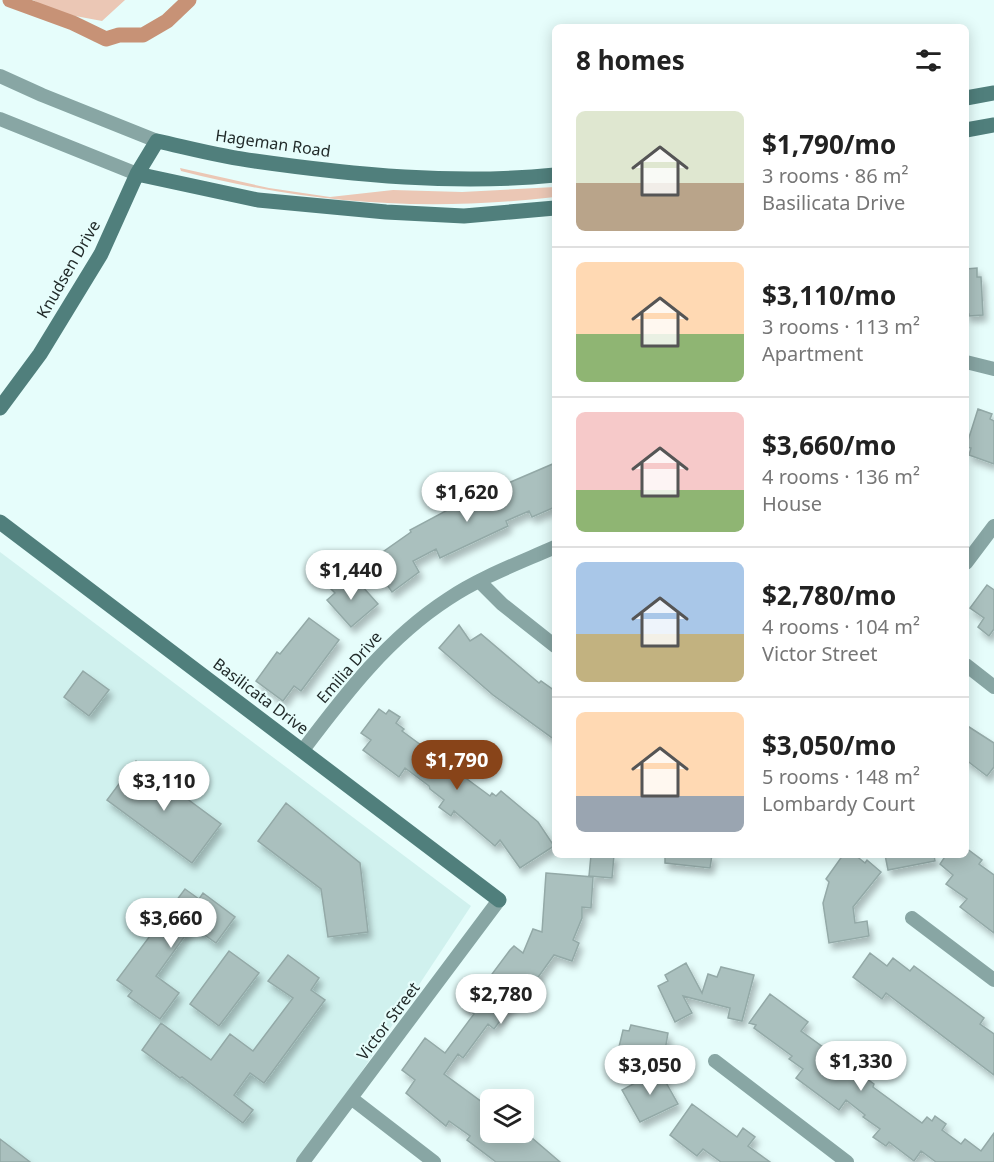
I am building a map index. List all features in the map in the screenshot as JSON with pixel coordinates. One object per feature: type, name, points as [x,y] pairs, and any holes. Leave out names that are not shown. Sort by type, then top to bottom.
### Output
[{"type":"main road","points":[[969,97],[994,93]]},
{"type":"main road","points":[[969,129],[994,125]]},
{"type":"main road","name":"Knudsen Drive","points":[[0,408],[40,354],[101,254],[136,174],[157,141]]},
{"type":"main road","name":"Hageman Road","points":[[157,141],[253,161],[402,177],[477,179],[552,175]]},
{"type":"main road","points":[[136,174],[258,200],[386,212],[464,216],[552,208]]},
{"type":"main road","name":"Basilicata Drive","points":[[0,522],[499,900]]},
{"type":"street","name":"Hageman Road","points":[[0,76],[53,100],[157,141]]},
{"type":"street","points":[[0,119],[136,174]]},
{"type":"street","points":[[969,363],[994,369]]},
{"type":"street","points":[[969,559],[994,526]]},
{"type":"street","name":"Emilia Drive","points":[[303,750],[354,683],[382,652],[414,623],[479,581],[552,548]]},
{"type":"street","points":[[479,581],[502,604],[552,644]]},
{"type":"street","points":[[969,667],[994,687]]},
{"type":"street","name":"Victor Street","points":[[303,1162],[499,900]]},
{"type":"street","points":[[912,918],[994,980]]},
{"type":"street","points":[[715,1061],[847,1162]]},
{"type":"street","points":[[351,1098],[434,1162]]},
{"type":"shaded area","points":[[33,0],[125,0],[102,21],[54,12]]},
{"type":"shaded area","points":[[180,168],[269,188],[330,197],[393,190],[462,192],[552,187],[552,197],[459,204],[367,202],[275,191],[181,171]]},
{"type":"shaded area","points":[[0,552],[471,906],[302,1162],[0,1162]]},
{"type":"building","points":[[977,268],[977,277],[981,277],[983,315],[969,316],[969,269]]},
{"type":"building","points":[[978,409],[992,414],[990,419],[994,421],[994,464],[969,455],[971,448],[969,448],[969,438]]},
{"type":"building","points":[[552,464],[552,508],[532,517],[529,511],[506,521],[508,526],[440,558],[436,549],[413,561],[419,572],[392,592],[370,561],[411,532],[410,530],[459,504],[456,496],[488,481],[492,490]]},
{"type":"building","points":[[353,576],[378,604],[351,627],[327,600],[335,593],[330,588],[341,578],[345,583]]},
{"type":"building","points":[[987,585],[994,590],[994,629],[989,636],[978,627],[984,618],[970,608]]},
{"type":"building","points":[[309,618],[339,640],[301,691],[294,686],[283,701],[256,681],[277,652],[280,654]]},
{"type":"building","points":[[459,625],[470,641],[481,634],[539,683],[541,681],[552,689],[552,738],[493,695],[439,648]]},
{"type":"building","points":[[83,671],[109,690],[89,716],[64,697]]},
{"type":"building","points":[[379,709],[386,714],[389,710],[400,717],[396,723],[404,729],[402,731],[490,796],[492,793],[496,796],[501,791],[538,822],[552,843],[552,847],[520,868],[500,840],[495,846],[454,811],[451,816],[439,807],[444,800],[429,786],[405,768],[399,777],[363,750],[371,740],[361,733]]},
{"type":"building","points":[[969,727],[994,743],[994,767],[987,776],[969,762]]},
{"type":"building","points":[[136,761],[221,824],[192,863],[107,800]]},
{"type":"building","points":[[286,803],[360,863],[368,932],[328,937],[321,889],[258,841]]},
{"type":"building","points":[[969,850],[982,860],[979,864],[994,875],[994,933],[960,907],[967,899],[946,884],[953,875],[940,864],[944,858],[969,858]]},
{"type":"building","points":[[591,858],[614,858],[612,878],[589,876]]},
{"type":"building","points":[[665,858],[712,858],[710,868],[665,863]]},
{"type":"building","points":[[841,858],[859,858],[865,863],[867,860],[881,872],[853,907],[855,923],[867,921],[869,936],[829,943],[823,903],[829,882],[826,879]]},
{"type":"building","points":[[886,858],[934,858],[935,861],[888,870]]},
{"type":"building","points":[[546,873],[593,877],[591,908],[582,907],[582,918],[573,940],[579,943],[572,961],[554,955],[524,997],[520,994],[494,1029],[488,1024],[463,1058],[458,1054],[444,1074],[480,1101],[480,1143],[534,1143],[534,1140],[560,1162],[496,1162],[467,1140],[470,1136],[449,1121],[446,1126],[406,1093],[415,1080],[402,1070],[425,1038],[445,1053],[474,1014],[462,1005],[471,993],[479,1000],[496,977],[492,974],[510,950],[514,946],[523,953],[533,929],[542,932]]},
{"type":"building","points":[[185,889],[199,899],[203,893],[235,917],[216,943],[192,926],[156,976],[179,993],[160,1019],[128,996],[132,991],[117,980]]},
{"type":"building","points":[[229,951],[259,973],[219,1026],[190,1004]]},
{"type":"building","points":[[870,953],[887,966],[893,958],[910,971],[914,966],[984,1018],[980,1024],[994,1034],[994,1075],[886,993],[882,999],[853,977]]},
{"type":"building","points":[[288,955],[319,978],[311,990],[325,1000],[264,1083],[250,1073],[234,1095],[253,1110],[243,1123],[142,1050],[161,1023],[211,1060],[230,1034],[253,1051],[293,998],[268,981]]},
{"type":"building","points":[[686,963],[702,993],[708,974],[717,977],[721,967],[754,975],[742,1021],[728,1018],[730,1008],[683,996],[692,1013],[675,1022],[658,986],[668,981],[665,975]]},
{"type":"building","points":[[770,994],[808,1022],[801,1031],[874,1084],[873,1087],[922,1123],[927,1117],[932,1121],[935,1116],[946,1124],[942,1130],[961,1144],[965,1139],[981,1151],[994,1133],[994,1162],[936,1162],[921,1151],[914,1161],[889,1142],[886,1146],[873,1137],[880,1129],[863,1117],[865,1115],[846,1100],[839,1110],[796,1078],[803,1069],[789,1059],[792,1056],[754,1028],[756,1025],[749,1023]]},
{"type":"building","points":[[631,1025],[668,1033],[662,1068],[623,1060],[626,1049],[619,1047],[623,1030],[629,1031]]},
{"type":"building","points":[[659,1070],[678,1104],[640,1122],[622,1090]]},
{"type":"building","points":[[692,1104],[737,1137],[743,1128],[755,1137],[748,1146],[770,1162],[721,1162],[703,1149],[697,1156],[670,1135]]},
{"type":"building","points":[[0,1139],[30,1162],[0,1162]]},
{"type":"waterway","points":[[10,0],[73,23],[106,39],[119,35],[143,35],[167,21],[189,0]]}]
